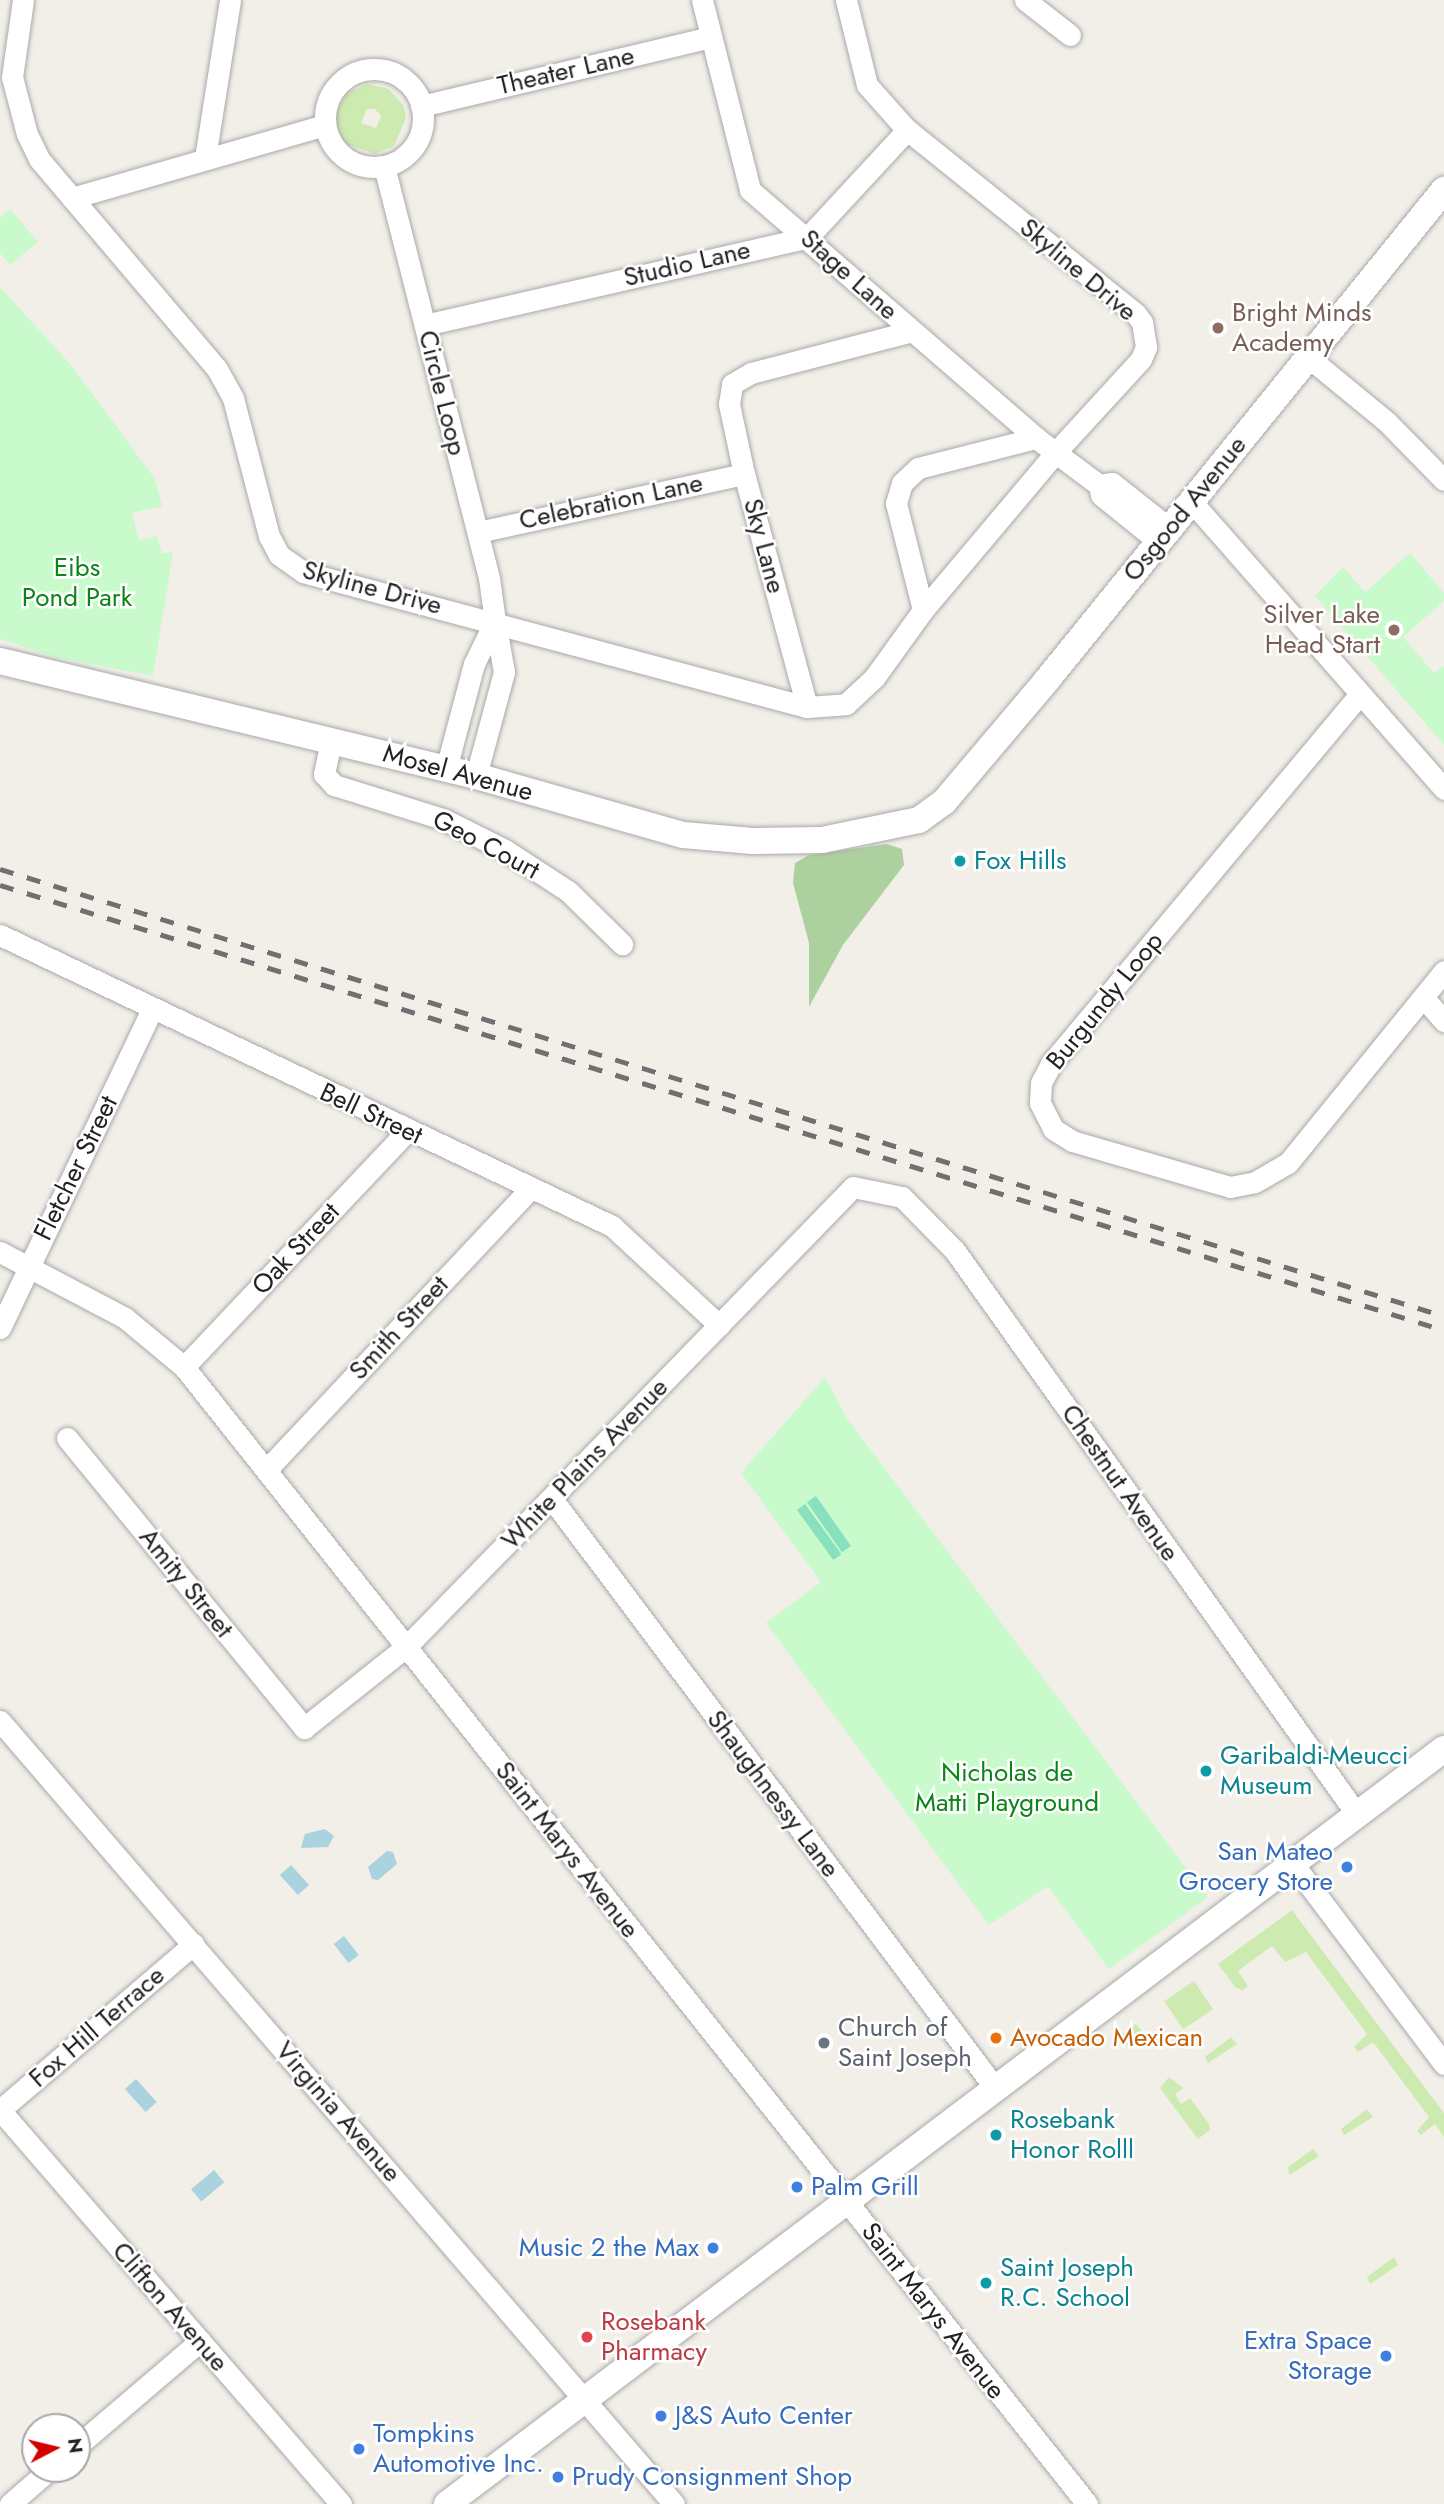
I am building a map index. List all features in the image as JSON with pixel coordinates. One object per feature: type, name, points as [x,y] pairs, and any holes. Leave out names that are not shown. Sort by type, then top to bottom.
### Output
[{"type":"street","name":"Skyline Drive","points":[[23,0],[13,44],[13,86],[38,159],[217,369],[233,398],[269,536],[279,555],[303,572],[495,621],[807,707],[846,704],[874,678],[923,610],[1055,453],[1141,359],[1146,347],[1142,323],[907,130],[867,85],[846,0]]},
{"type":"street","points":[[205,158],[230,0]]},
{"type":"street","name":"Stage Lane","points":[[702,0],[750,190],[808,237],[1036,438],[1099,485],[1112,483],[1164,536]]},
{"type":"street","points":[[1026,0],[1070,35]]},
{"type":"street","name":"Theater Lane","points":[[421,106],[710,37]]},
{"type":"street","points":[[369,69],[399,76],[411,86],[421,106],[422,130],[416,144],[407,155],[384,166],[350,161],[338,152],[325,125],[331,94],[341,82],[369,69]]},
{"type":"street","points":[[72,198],[325,125]]},
{"type":"street","points":[[808,237],[907,130]]},
{"type":"street","name":"Circle Loop","points":[[384,166],[478,532],[504,672],[476,776]]},
{"type":"street","name":"Osgood Avenue","points":[[919,820],[944,802],[1192,502],[1444,190]]},
{"type":"street","name":"Studio Lane","points":[[425,325],[808,237]]},
{"type":"street","name":"Sky Lane","points":[[807,707],[744,474],[729,404],[732,384],[751,373],[912,331]]},
{"type":"street","points":[[1308,357],[1387,422],[1444,480]]},
{"type":"street","points":[[923,610],[896,503],[902,483],[918,468],[1036,438]]},
{"type":"street","name":"Celebration Lane","points":[[478,532],[744,474]]},
{"type":"street","points":[[1192,502],[1444,789]]},
{"type":"street","points":[[446,769],[474,664],[495,621]]},
{"type":"street","name":"Mosel Avenue","points":[[0,661],[476,776],[683,835],[754,841],[822,840],[919,820]]},
{"type":"street","name":"Burgundy Loop","points":[[1360,694],[1051,1064],[1041,1083],[1040,1103],[1053,1129],[1072,1141],[1230,1187],[1255,1182],[1289,1163],[1444,971]]},
{"type":"street","name":"Geo Court","points":[[331,741],[324,774],[334,785],[443,819],[505,850],[568,891],[622,944]]},
{"type":"street","name":"Bell Street","points":[[0,935],[407,1131],[612,1226],[719,1325]]},
{"type":"street","points":[[1423,997],[1444,1021]]},
{"type":"street","name":"Fletcher Street","points":[[0,1328],[152,1009]]},
{"type":"street","name":"Oak Street","points":[[184,1367],[407,1131]]},
{"type":"street","name":"White Plains Avenue","points":[[304,1728],[406,1647],[853,1187]]},
{"type":"street","name":"Chestnut Avenue","points":[[853,1187],[902,1197],[955,1251],[1357,1816]]},
{"type":"street","name":"Smith Street","points":[[268,1468],[531,1188]]},
{"type":"street","name":"Saint Marys Avenue","points":[[0,1252],[125,1318],[184,1367],[268,1468],[406,1647],[1087,2504]]},
{"type":"street","name":"Amity Street","points":[[67,1438],[304,1728]]},
{"type":"street","name":"Shaughnessy Lane","points":[[552,1499],[995,2088]]},
{"type":"street","name":"Virginia Avenue","points":[[0,1721],[674,2504]]},
{"type":"street","points":[[447,2504],[845,2199],[1294,1865],[1444,1749]]},
{"type":"street","points":[[1294,1865],[1444,2064]]},
{"type":"street","name":"Fox Hill Terrace","points":[[0,2110],[194,1944]]},
{"type":"street","name":"Clifton Avenue","points":[[0,2110],[341,2504]]},
{"type":"street","points":[[91,2434],[200,2341]]},
{"type":"street","points":[[10,2504],[34,2483]]},
{"type":"green space","points":[[367,84],[389,89],[404,106],[406,118],[394,146],[375,154],[346,144],[336,126],[336,114],[346,94]],"holes":[[[367,109],[375,109],[381,116],[376,128],[361,123]]]},
{"type":"green space","points":[[10,209],[38,242],[10,265],[0,253],[0,218]]},
{"type":"green space","name":"Eibs Pond Park","points":[[0,287],[71,365],[155,479],[162,506],[132,513],[139,540],[157,536],[162,554],[173,552],[153,676],[55,657],[0,639]]},
{"type":"green space","points":[[1410,553],[1444,593],[1444,601],[1403,637],[1434,673],[1444,666],[1444,745],[1315,596],[1343,567],[1365,592]]},
{"type":"green space","points":[[887,844],[902,849],[904,865],[843,945],[809,1007],[809,943],[793,883],[795,863],[809,855]]},
{"type":"green space","name":"Nicholas de Matti Playground","points":[[825,1377],[846,1417],[1208,1897],[1109,1969],[1048,1886],[989,1925],[766,1623],[821,1582],[741,1473]]},
{"type":"green space","points":[[816,1496],[851,1546],[842,1552],[807,1502]]},
{"type":"green space","points":[[805,1504],[841,1554],[833,1560],[797,1510]]},
{"type":"green space","points":[[1292,1910],[1444,2113],[1444,2137],[1435,2124],[1421,2135],[1417,2131],[1429,2117],[1373,2042],[1358,2052],[1354,2047],[1367,2034],[1306,1952],[1285,1962],[1272,1946],[1238,1971],[1248,1986],[1243,1990],[1236,1988],[1218,1964]]},
{"type":"green space","points":[[1194,1981],[1213,2009],[1183,2029],[1164,2001]]},
{"type":"green space","points":[[1136,2024],[1145,2035],[1126,2046],[1113,2041]]},
{"type":"green space","points":[[1231,2037],[1237,2044],[1208,2063],[1205,2057]]},
{"type":"green space","points":[[1169,2077],[1183,2088],[1175,2094],[1181,2104],[1190,2098],[1209,2124],[1210,2130],[1198,2139],[1160,2088]]},
{"type":"green space","points":[[1367,2109],[1373,2117],[1344,2135],[1341,2129]]},
{"type":"green space","points":[[1313,2149],[1319,2156],[1290,2175],[1287,2168]]},
{"type":"green space","points":[[1394,2257],[1398,2265],[1370,2284],[1367,2277]]},
{"type":"water","points":[[325,1829],[334,1836],[328,1847],[301,1848],[305,1834]]},
{"type":"water","points":[[387,1851],[393,1852],[397,1864],[378,1880],[372,1879],[368,1867]]},
{"type":"water","points":[[291,1865],[309,1885],[298,1895],[280,1875]]},
{"type":"water","points":[[344,1936],[359,1955],[349,1963],[334,1944]]},
{"type":"water","points":[[136,2079],[157,2102],[146,2112],[125,2089]]},
{"type":"water","points":[[214,2170],[224,2182],[201,2202],[191,2189]]},
{"type":"railway","points":[[0,869],[1444,1316]]},
{"type":"railway","points":[[0,885],[1444,1330]]},
{"type":"place","name":"Bright Minds Academy","points":[[1218,328]]},
{"type":"place","name":"Silver Lake Head Start","points":[[1394,630]]},
{"type":"place","name":"Fox Hills","points":[[960,861]]},
{"type":"place","name":"Garibaldi-Meucci Museum","points":[[1206,1771]]},
{"type":"place","name":"San Mateo Grocery Store","points":[[1347,1867]]},
{"type":"place","name":"Avocado Mexican","points":[[996,2038]]},
{"type":"place","name":"Church of Saint Joseph","points":[[824,2043]]},
{"type":"place","name":"Rosebank Honor Rolll","points":[[996,2135]]},
{"type":"place","name":"Palm Grill","points":[[797,2187]]},
{"type":"place","name":"Music 2 the Max","points":[[713,2248]]},
{"type":"place","name":"Saint Joseph R.C. School","points":[[986,2283]]},
{"type":"place","name":"Rosebank Pharmacy","points":[[587,2337]]},
{"type":"place","name":"Extra Space Storage","points":[[1386,2356]]},
{"type":"place","name":"J&S Auto Center","points":[[661,2416]]},
{"type":"place","name":"Tompkins Automotive Inc.","points":[[359,2449]]},
{"type":"place","name":"Prudy Consignment Shop","points":[[558,2477]]}]
